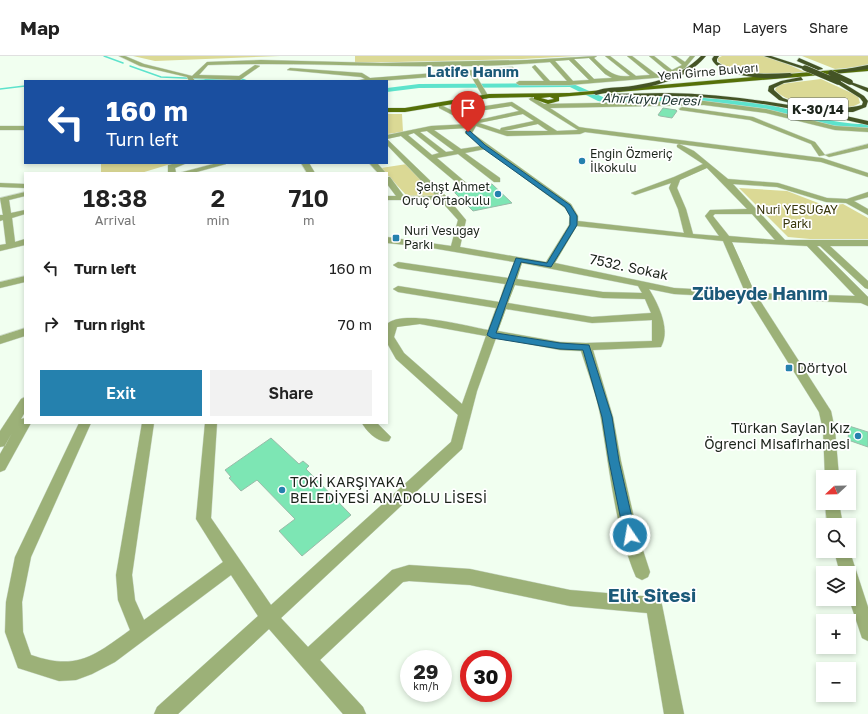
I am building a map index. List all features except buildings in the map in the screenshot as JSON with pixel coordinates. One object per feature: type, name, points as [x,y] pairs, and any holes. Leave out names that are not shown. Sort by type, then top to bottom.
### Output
[{"type":"highway","name":"K-30/14","points":[[602,95],[650,85],[676,77],[689,70],[704,56]]},
{"type":"highway","points":[[717,56],[714,61],[719,66],[744,74],[766,76],[807,74]]},
{"type":"highway","points":[[766,56],[805,68]]},
{"type":"highway","points":[[778,56],[838,82],[868,97]]},
{"type":"highway","points":[[791,56],[868,89]]},
{"type":"highway","points":[[796,56],[820,69]]},
{"type":"highway","points":[[851,74],[868,73]]},
{"type":"highway","name":"K-30/14","points":[[801,79],[774,84],[771,86],[771,91],[781,99],[820,109],[844,111],[864,106],[866,102],[862,97],[838,82]]},
{"type":"highway","name":"K-30/14","points":[[602,95],[666,94],[717,97],[766,103],[868,123]]},
{"type":"main road","name":"Yeni Girne Bulvarı","points":[[388,111],[412,112],[506,97],[548,102],[602,95],[868,68]]},
{"type":"main road","name":"Yeni Girne Bulvarı","points":[[388,111],[411,110],[486,97],[602,95],[851,74]]},
{"type":"main road","points":[[537,100],[536,97],[543,95]]},
{"type":"main road","points":[[550,95],[557,98],[557,100]]},
{"type":"street","points":[[121,56],[138,64],[183,74],[194,78],[244,77],[257,66]]},
{"type":"street","points":[[194,78],[208,64],[389,65],[551,60],[593,56],[606,72],[617,78]]},
{"type":"street","points":[[607,56],[634,77]]},
{"type":"street","points":[[629,56],[655,76]]},
{"type":"street","points":[[651,56],[672,73]]},
{"type":"street","points":[[673,56],[685,64]]},
{"type":"street","points":[[519,83],[571,82],[655,76],[672,73],[693,56]]},
{"type":"street","points":[[571,59],[592,80]]},
{"type":"street","points":[[551,60],[571,82]]},
{"type":"street","points":[[237,63],[275,69]]},
{"type":"street","points":[[312,80],[325,64]]},
{"type":"street","points":[[362,75],[365,65]]},
{"type":"street","points":[[389,65],[390,79]]},
{"type":"street","points":[[285,70],[362,75],[371,80],[556,66]]},
{"type":"street","points":[[535,67],[548,83]]},
{"type":"street","points":[[471,72],[486,97]]},
{"type":"street","points":[[584,73],[592,72]]},
{"type":"street","points":[[599,72],[606,72]]},
{"type":"street","points":[[537,100],[577,128],[584,130],[724,149],[822,157],[868,175]]},
{"type":"street","points":[[557,100],[563,105]]},
{"type":"street","points":[[651,103],[751,118],[788,120],[796,118]]},
{"type":"street","points":[[545,106],[704,103],[736,106],[853,130],[868,130]]},
{"type":"street","points":[[452,113],[512,104],[556,133]]},
{"type":"street","points":[[441,107],[473,125]]},
{"type":"street","points":[[524,112],[476,122],[469,134],[568,206],[574,216],[574,223],[549,265]]},
{"type":"street","points":[[751,118],[813,142],[822,157]]},
{"type":"street","points":[[498,130],[540,122]]},
{"type":"street","points":[[0,125],[24,126]]},
{"type":"street","points":[[388,137],[429,129],[473,125],[498,130],[507,134],[580,132],[584,130]]},
{"type":"street","points":[[0,128],[24,126]]},
{"type":"street","points":[[429,129],[497,180]]},
{"type":"street","points":[[853,130],[862,136]]},
{"type":"street","points":[[415,131],[445,155]]},
{"type":"street","points":[[403,134],[466,186]]},
{"type":"street","points":[[665,140],[689,149],[726,181],[783,243]]},
{"type":"street","points":[[388,142],[443,198],[462,220],[455,249]]},
{"type":"street","points":[[822,157],[829,154],[868,146]]},
{"type":"street","points":[[431,158],[486,147]]},
{"type":"street","points":[[829,154],[868,168]]},
{"type":"street","points":[[172,172],[171,167],[180,164]]},
{"type":"street","points":[[187,172],[222,164]]},
{"type":"street","points":[[374,164],[381,172]]},
{"type":"street","points":[[634,193],[677,179],[707,165]]},
{"type":"street","points":[[677,179],[674,188],[682,209],[689,236]]},
{"type":"street","points":[[388,180],[402,198]]},
{"type":"street","points":[[726,181],[778,184],[821,198],[848,201],[866,210]]},
{"type":"street","points":[[0,185],[24,186]]},
{"type":"street","points":[[848,201],[868,194]]},
{"type":"street","points":[[11,246],[4,217],[2,199],[24,195]]},
{"type":"street","points":[[388,198],[443,198]]},
{"type":"street","points":[[753,211],[710,214],[709,218],[726,239],[751,295],[825,410],[829,430],[832,470]]},
{"type":"street","points":[[4,217],[24,212]]},
{"type":"street","points":[[574,223],[689,236],[783,243],[868,243]]},
{"type":"street","name":"7532. Sokak","points":[[388,240],[455,249],[549,265],[645,291],[867,301]]},
{"type":"street","points":[[0,248],[24,242]]},
{"type":"street","points":[[810,244],[867,301]]},
{"type":"street","points":[[823,244],[868,286]]},
{"type":"street","points":[[164,714],[457,445],[471,392],[519,260]]},
{"type":"street","points":[[398,265],[603,296],[645,291],[657,316],[660,325],[657,344],[586,347],[560,346],[420,321],[411,321],[392,325],[388,337],[400,356],[465,414]]},
{"type":"street","points":[[0,285],[24,279]]},
{"type":"street","points":[[398,289],[592,320],[612,320],[657,316]]},
{"type":"street","points":[[0,340],[24,332]]},
{"type":"street","points":[[586,347],[607,417],[614,461],[630,535],[642,572]]},
{"type":"street","points":[[0,442],[24,404]]},
{"type":"street","points":[[0,466],[24,424]]},
{"type":"street","points":[[86,424],[23,557],[14,602],[14,632],[24,662],[58,672],[76,672],[90,666],[109,656],[233,564]]},
{"type":"street","points":[[140,633],[126,604],[123,586],[125,563],[148,424]]},
{"type":"street","points":[[211,424],[203,519],[269,617],[356,714]]},
{"type":"street","points":[[369,424],[384,437]]},
{"type":"street","points":[[307,660],[398,576],[409,573],[486,579],[522,589],[570,598],[654,605],[674,714]]},
{"type":"street","points":[[856,595],[868,632]]},
{"type":"green space","points":[[133,56],[280,56],[155,61]]},
{"type":"green space","points":[[355,56],[576,56],[522,59],[355,63]]},
{"type":"green space","points":[[722,56],[764,56],[776,59],[805,72],[759,74],[736,71],[726,67],[718,61],[718,58]]},
{"type":"green space","points":[[802,56],[868,56],[868,66],[835,69]]},
{"type":"green space","points":[[821,79],[858,96],[860,103],[852,107],[841,108],[816,107],[782,96],[775,90],[777,86],[781,84]]},
{"type":"green space","points":[[388,114],[402,114],[403,132],[388,134]]},
{"type":"green space","points":[[101,164],[171,164],[144,172],[101,172]]},
{"type":"green space","points":[[407,164],[439,197],[407,196],[388,176],[388,172],[385,172],[381,168]]},
{"type":"green space","name":"Nuri YESUGAY Parkı","points":[[739,188],[787,191],[826,206],[843,204],[868,218],[868,239],[810,239],[788,237]]},
{"type":"waterway","name":"Ahırkuyu Deresi","points":[[104,56],[123,63]]},
{"type":"waterway","name":"Ahırkuyu Deresi","points":[[130,66],[161,77],[208,79]]},
{"type":"waterway","name":"Ahırkuyu Deresi","points":[[208,79],[242,80]]},
{"type":"waterway","name":"Ahırkuyu Deresi","points":[[388,90],[419,86],[571,85],[601,99],[612,101],[672,100],[731,102],[770,108],[831,124],[868,127]]},
{"type":"waterway","name":"Ahırkuyu Deresi","points":[[0,89],[24,86]]},
{"type":"place","name":"Engin Özmeriç İlkokulu","points":[[582,161]]},
{"type":"place","name":"Şehşt Ahmet Oruç Ortaokulu","points":[[498,194]]},
{"type":"place","name":"Nuri Vesugay Parkı","points":[[396,238]]},
{"type":"place","name":"Dörtyol","points":[[789,368]]},
{"type":"place","name":"Türkan Saylan Kız Öğrenci Misafirhanesi","points":[[858,436]]},
{"type":"place","name":"TOKİ KARŞIYAKA BELEDİYESİ ANADOLU LİSESİ","points":[[282,490]]},
{"type":"district","name":"Latife Hanım","points":[[473,72]]},
{"type":"district","name":"Zübeyde Hanım","points":[[760,294]]},
{"type":"district","name":"Elit Sitesi","points":[[652,595]]},
{"type":"route","points":[[468,132],[483,146],[556,199],[568,206],[574,216],[573,225],[549,265],[519,260],[492,335],[560,346],[586,347],[607,417],[614,461],[630,535]]}]
